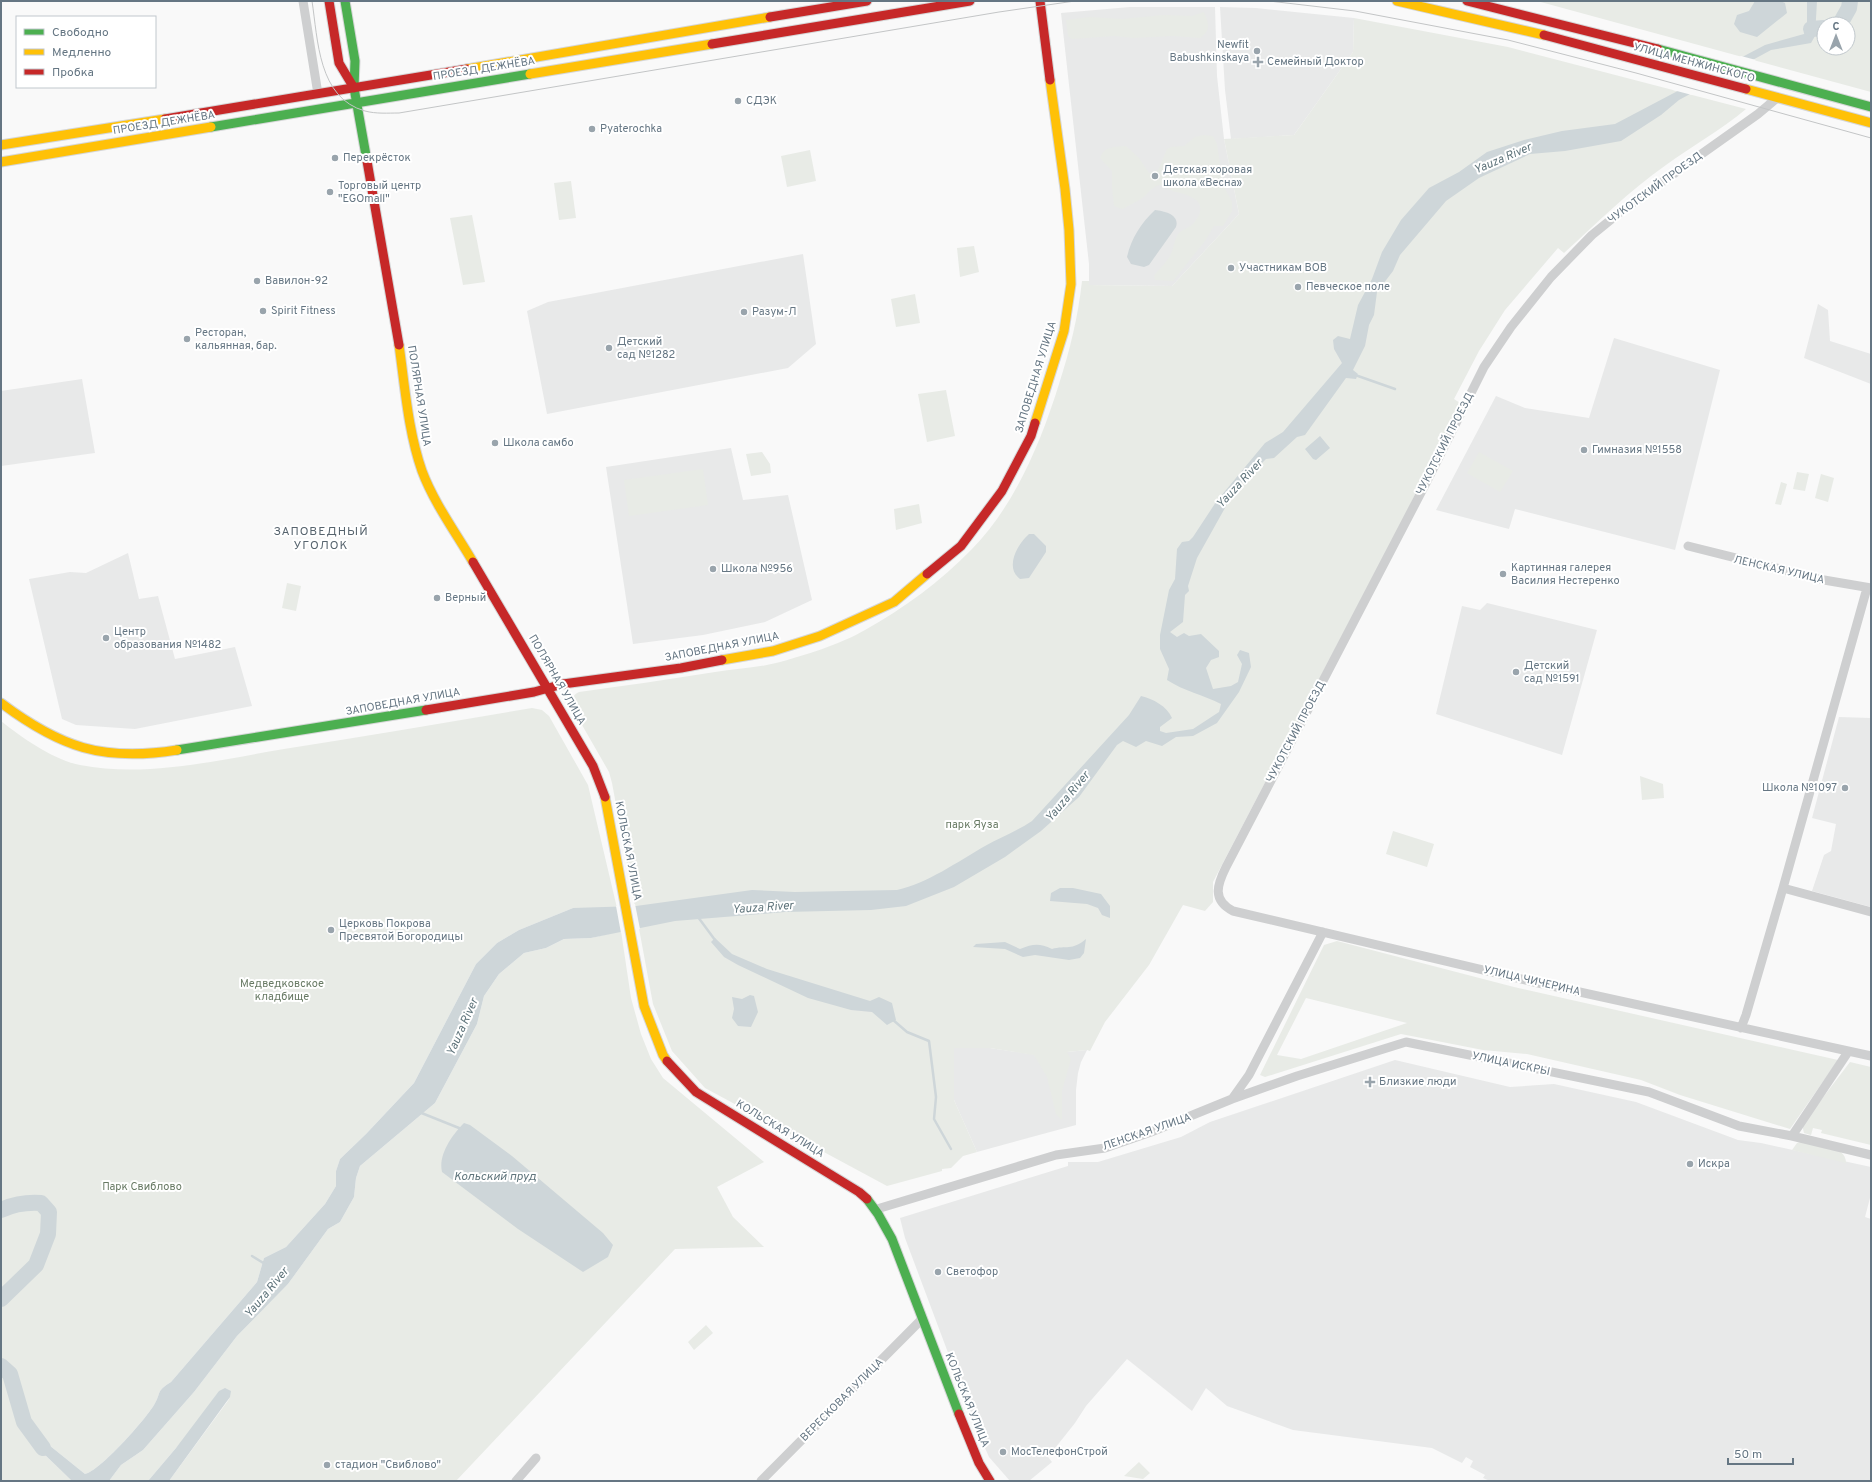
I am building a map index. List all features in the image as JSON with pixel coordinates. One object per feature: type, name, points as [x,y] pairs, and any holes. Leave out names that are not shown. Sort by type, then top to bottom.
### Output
[{"type":"main road","name":"ПОЛЯРНАЯ УЛИЦА","points":[[329,1],[340,63],[354,88]]},
{"type":"main road","name":"ПОЛЯРНАЯ УЛИЦА","points":[[345,1],[355,61],[354,88],[356,102],[397,333],[416,457],[430,490],[549,688],[593,766],[600,784]]},
{"type":"main road","name":"ПРОЕЗД ДЕЖНЁВА","points":[[1,145],[318,94],[867,1]]},
{"type":"main road","name":"ПРОЕЗД ДЕЖНЁВА","points":[[1,162],[970,1]]},
{"type":"main road","name":"ЗАПОВЕДНАЯ УЛИЦА","points":[[1,703],[26,723],[90,752],[125,755],[165,752],[274,736],[534,692],[563,684],[681,668],[773,651],[820,636],[894,602],[961,546],[1002,491],[1031,436],[1064,331],[1071,284],[1069,230],[1066,196],[1040,1]]},
{"type":"main road","points":[[1397,1],[1510,26],[1513,1]]},
{"type":"main road","points":[[1467,1],[1512,11]]},
{"type":"main road","name":"УЛИЦА МЕНЖИНСКОГО","points":[[1512,11],[1664,50],[1871,108]]},
{"type":"main road","name":"УЛИЦА МЕНЖИНСКОГО","points":[[1510,26],[1871,123]]},
{"type":"main road","name":"КОЛЬСКАЯ УЛИЦА","points":[[600,784],[606,801],[624,890],[644,1006],[652,1030],[663,1055],[678,1075],[696,1092],[870,1200],[892,1239],[967,1434],[979,1463],[990,1481]]},
{"type":"street","points":[[303,1],[318,94]]},
{"type":"street","name":"ЧУКОТСКИЙ ПРОЕЗД","points":[[1221,877],[1426,483],[1484,367],[1511,327],[1551,277],[1592,235],[1624,209],[1752,118],[1777,98]]},
{"type":"street","name":"ЛЕНСКАЯ УЛИЦА","points":[[1688,546],[1869,588]]},
{"type":"street","points":[[1741,1028],[1783,888],[1869,588]]},
{"type":"street","name":"УЛИЦА ЧИЧЕРИНА","points":[[1221,877],[1218,885],[1218,893],[1221,901],[1226,907],[1233,911],[1741,1028],[1871,1056]]},
{"type":"street","points":[[1783,888],[1871,912]]},
{"type":"street","points":[[1232,1099],[1249,1075],[1323,932]]},
{"type":"street","name":"УЛИЦА ИСКРЫ","points":[[1232,1099],[1297,1076],[1406,1042],[1649,1092],[1739,1126],[1792,1136],[1871,1155]]},
{"type":"street","points":[[1792,1136],[1848,1052]]},
{"type":"street","name":"ЛЕНСКАЯ УЛИЦА","points":[[876,1209],[1056,1155],[1105,1148],[1151,1132],[1232,1099]]},
{"type":"street","name":"ВЕРЕСКОВАЯ УЛИЦА","points":[[760,1481],[922,1319]]},
{"type":"street","points":[[516,1481],[536,1458]]},
{"type":"shaded area","name":"Детская хоровая школа «Весна»","points":[[1130,7],[1215,7],[1217,76],[1224,139],[1239,214],[1172,286],[1089,285],[1089,264],[1061,13]]},
{"type":"shaded area","points":[[1220,7],[1256,8],[1354,18],[1353,52],[1294,135],[1231,139],[1225,90]]},
{"type":"shaded area","points":[[803,254],[816,344],[788,368],[547,414],[527,311],[548,302]]},
{"type":"shaded area","points":[[1818,304],[1828,310],[1830,341],[1871,354],[1871,384],[1804,358]]},
{"type":"shaded area","name":"Гимназия №1558","points":[[1614,338],[1720,370],[1675,550],[1515,509],[1509,529],[1436,510],[1496,396],[1525,408],[1589,418]]},
{"type":"shaded area","points":[[82,379],[95,453],[1,466],[1,391]]},
{"type":"shaded area","name":"Школа №956","points":[[731,448],[743,500],[788,495],[812,600],[765,622],[703,635],[633,644],[606,467]]},
{"type":"shaded area","name":"Центр образования №1482","points":[[128,553],[139,599],[158,596],[175,659],[235,647],[252,706],[135,729],[76,725],[62,719],[29,579],[70,572],[86,573]]},
{"type":"shaded area","name":"Детский сад №1591","points":[[1487,603],[1597,630],[1562,755],[1436,714],[1462,606],[1480,610]]},
{"type":"shaded area","name":"Школа №1097","points":[[1839,717],[1871,718],[1871,907],[1812,891],[1824,855],[1831,851],[1836,824],[1812,818]]},
{"type":"shaded area","points":[[954,1048],[990,1048],[1037,1055],[1087,1050],[1081,1062],[1078,1073],[1076,1090],[1076,1125],[977,1152],[954,1100]]},
{"type":"shaded area","points":[[1395,1060],[1510,1087],[1554,1084],[1636,1102],[1738,1140],[1761,1143],[1871,1167],[1871,1194],[1865,1217],[1871,1219],[1871,1481],[1490,1481],[1483,1478],[1485,1475],[1470,1467],[1473,1461],[1466,1457],[1462,1463],[1432,1448],[1293,1430],[1227,1406],[1206,1388],[1192,1411],[1127,1359],[1086,1406],[1075,1423],[1048,1457],[1052,1462],[1029,1481],[1010,1481],[989,1457],[977,1430],[905,1238],[900,1218],[1068,1166],[1068,1162],[1098,1162],[1181,1137],[1210,1122]]},
{"type":"green space","points":[[1537,1],[1871,1],[1871,92]]},
{"type":"green space","points":[[1204,12],[1208,26],[1204,35],[1200,38],[1172,36],[1134,38],[1114,36],[1072,39],[1068,36],[1066,20],[1090,17],[1122,19],[1163,15],[1192,16]]},
{"type":"green space","name":"парк Яуза","points":[[1354,18],[1508,47],[1746,109],[1727,124],[1652,175],[1564,253],[1558,248],[1505,310],[1479,351],[1454,399],[1460,403],[1404,517],[1213,882],[1213,902],[1205,911],[1183,905],[1149,965],[1105,1022],[1090,1051],[1067,1052],[1071,1059],[1062,1091],[1062,1120],[1056,1114],[1047,1077],[1034,1055],[990,1048],[954,1048],[954,1100],[977,1152],[963,1156],[951,1168],[942,1169],[942,1171],[887,1186],[705,1088],[672,1051],[653,1004],[609,772],[574,711],[572,706],[573,698],[579,692],[761,666],[810,653],[845,640],[879,622],[921,594],[948,572],[987,532],[1014,493],[1025,472],[1044,428],[1067,359],[1076,320],[1082,281],[1089,281],[1089,285],[1172,286],[1239,214],[1224,139],[1294,135],[1353,52]]},
{"type":"green space","points":[[1203,135],[1213,136],[1217,144],[1223,185],[1232,202],[1232,211],[1223,226],[1214,226],[1205,241],[1173,281],[1155,280],[1154,276],[1171,254],[1178,234],[1193,224],[1198,217],[1200,206],[1198,202],[1189,196],[1160,185],[1154,187],[1143,198],[1125,208],[1122,209],[1114,206],[1112,171],[1100,158],[1107,149],[1126,146],[1139,158],[1149,173],[1158,170],[1167,149],[1171,147],[1184,146],[1195,137]]},
{"type":"green space","points":[[810,150],[816,181],[787,187],[781,156]]},
{"type":"green space","points":[[571,181],[576,218],[559,220],[554,183]]},
{"type":"green space","points":[[472,215],[485,282],[463,285],[450,218]]},
{"type":"green space","points":[[974,246],[979,272],[960,277],[957,248]]},
{"type":"green space","points":[[915,294],[920,323],[896,327],[891,299]]},
{"type":"green space","points":[[946,390],[955,436],[927,442],[918,394]]},
{"type":"green space","points":[[762,452],[770,464],[771,473],[751,476],[746,454]]},
{"type":"green space","points":[[1479,452],[1513,471],[1500,492],[1467,473]]},
{"type":"green space","points":[[703,469],[708,505],[629,516],[624,480]]},
{"type":"green space","points":[[1797,472],[1809,474],[1805,491],[1793,489]]},
{"type":"green space","points":[[1821,474],[1834,478],[1828,502],[1815,498]]},
{"type":"green space","points":[[1781,482],[1787,484],[1781,505],[1775,504]]},
{"type":"green space","points":[[919,504],[922,523],[896,530],[894,509]]},
{"type":"green space","points":[[287,583],[301,586],[296,611],[282,608]]},
{"type":"green space","name":"Парк Свиблово","points":[[532,708],[542,710],[549,716],[588,785],[617,908],[573,908],[519,930],[497,943],[476,964],[414,1083],[340,1159],[336,1171],[336,1186],[325,1204],[286,1247],[264,1258],[257,1282],[171,1382],[161,1390],[149,1412],[122,1444],[101,1464],[85,1474],[28,1426],[42,1452],[72,1481],[1,1481],[1,721],[39,748],[70,762],[80,765],[131,770],[157,769],[208,762]]},
{"type":"green space","points":[[1640,776],[1663,784],[1664,798],[1642,800]]},
{"type":"green space","points":[[1393,831],[1434,844],[1427,867],[1386,854]]},
{"type":"green space","points":[[621,931],[631,998],[641,1034],[651,1059],[663,1078],[764,1162],[717,1187],[733,1217],[764,1247],[675,1249],[456,1481],[169,1481],[230,1398],[176,1448],[148,1481],[109,1481],[121,1465],[143,1450],[194,1392],[237,1336],[288,1284],[328,1229],[340,1222],[354,1197],[356,1178],[360,1166],[435,1103],[477,1024],[484,996],[499,974],[524,953],[546,948],[564,939],[591,938]]},
{"type":"green space","points":[[1337,941],[1514,987],[1838,1060],[1790,1129],[1680,1095],[1641,1080],[1527,1054],[1483,1050],[1401,1034],[1265,1077],[1260,1075],[1324,945]],"holes":[[[1306,998],[1407,1023],[1301,1059],[1277,1055]]]},
{"type":"green space","points":[[1850,1062],[1871,1067],[1871,1145],[1821,1133],[1822,1130],[1813,1128],[1811,1135],[1804,1133],[1802,1125]]},
{"type":"green space","points":[[1800,1142],[1829,1146],[1836,1149],[1845,1157],[1846,1163],[1792,1150],[1797,1143]]},
{"type":"green space","points":[[706,1325],[713,1333],[694,1350],[688,1342]]},
{"type":"green space","points":[[1139,1462],[1150,1473],[1143,1479],[1124,1476]]},
{"type":"water","points":[[1755,1],[1780,1],[1785,3],[1787,13],[1757,37],[1740,32],[1734,24],[1737,15],[1749,11]]},
{"type":"water","name":"Yauza River","points":[[1807,1],[1817,1],[1815,36],[1811,43],[1771,50],[1679,100],[1661,115],[1621,141],[1565,151],[1530,154],[1479,178],[1446,201],[1400,255],[1393,271],[1377,292],[1374,315],[1369,325],[1365,346],[1353,370],[1358,374],[1356,379],[1346,378],[1305,435],[1297,437],[1274,458],[1266,459],[1235,490],[1197,558],[1188,586],[1189,591],[1185,595],[1183,622],[1170,632],[1177,637],[1184,633],[1189,636],[1201,634],[1219,651],[1219,657],[1211,660],[1206,668],[1213,689],[1231,686],[1238,682],[1242,664],[1237,655],[1240,650],[1249,653],[1251,667],[1239,692],[1217,723],[1193,736],[1176,737],[1162,746],[1146,741],[1136,747],[1123,741],[1117,745],[1079,797],[1041,831],[1005,857],[954,887],[906,906],[871,910],[785,912],[675,921],[591,938],[564,939],[546,948],[524,953],[499,974],[484,996],[477,1024],[435,1103],[360,1166],[356,1178],[354,1197],[340,1222],[328,1229],[288,1284],[237,1336],[194,1392],[143,1450],[121,1465],[109,1481],[72,1481],[42,1452],[27,1424],[49,1445],[85,1474],[92,1471],[111,1455],[142,1422],[154,1405],[161,1390],[171,1382],[257,1282],[264,1258],[286,1247],[325,1204],[336,1186],[336,1171],[340,1159],[414,1083],[476,964],[497,943],[519,930],[573,908],[636,906],[752,890],[795,892],[897,890],[909,887],[931,877],[1032,821],[1129,715],[1141,696],[1159,704],[1170,714],[1172,718],[1160,727],[1160,731],[1166,733],[1193,729],[1219,712],[1221,704],[1167,680],[1169,669],[1160,649],[1160,635],[1169,590],[1175,579],[1177,549],[1182,542],[1189,541],[1193,537],[1216,502],[1265,443],[1283,432],[1342,363],[1334,349],[1333,340],[1338,336],[1350,339],[1358,305],[1372,279],[1382,252],[1401,220],[1429,188],[1459,172],[1487,152],[1524,140],[1562,131],[1615,124],[1765,45],[1804,34],[1807,28]]},
{"type":"water","points":[[1155,210],[1171,214],[1176,219],[1176,227],[1149,265],[1144,267],[1131,264],[1127,257],[1131,244],[1145,220]]},
{"type":"water","points":[[1320,436],[1330,448],[1316,460],[1313,459],[1305,449]]},
{"type":"water","points":[[1029,534],[1034,534],[1046,546],[1046,552],[1029,578],[1020,579],[1015,574],[1013,568],[1014,556],[1017,549]]},
{"type":"water","points":[[1060,888],[1073,888],[1101,894],[1110,906],[1110,918],[1102,915],[1098,908],[1087,904],[1050,901],[1051,893]]},
{"type":"water","points":[[715,938],[732,954],[767,969],[870,1001],[879,997],[892,1003],[896,1020],[887,1025],[872,1012],[851,1010],[808,998],[724,957],[711,942]]},
{"type":"water","points":[[1086,939],[1084,953],[1080,958],[1069,960],[1035,955],[1023,957],[1005,949],[973,947],[976,944],[1005,942],[1020,949],[1036,945],[1052,949],[1077,945]]},
{"type":"water","points":[[750,995],[754,996],[758,1012],[751,1027],[738,1026],[732,1018],[734,1009],[732,997],[742,999]]},
{"type":"water","name":"Кольский пруд","points":[[464,1123],[470,1125],[512,1156],[603,1233],[613,1245],[608,1257],[583,1272],[518,1229],[442,1172],[441,1166],[444,1152],[455,1133]]},
{"type":"water","points":[[225,1388],[231,1391],[230,1397],[169,1481],[148,1481],[176,1448],[219,1391]]},
{"type":"pier","points":[[1741,56],[1756,60],[1692,95],[1673,90]]},
{"type":"pier","points":[[635,904],[640,929],[621,933],[616,906]]},
{"type":"waterway","points":[[1844,16],[1849,8],[1850,1]]},
{"type":"waterway","points":[[1811,29],[1816,29]]},
{"type":"waterway","points":[[1358,376],[1395,389]]},
{"type":"waterway","points":[[698,917],[715,940]]},
{"type":"waterway","points":[[892,1019],[907,1032],[929,1041],[936,1097],[934,1119],[951,1149]]},
{"type":"waterway","points":[[419,1112],[459,1128]]},
{"type":"waterway","points":[[1,1210],[26,1203],[41,1203],[49,1212],[48,1234],[36,1265],[1,1299]]},
{"type":"waterway","points":[[252,1256],[265,1264]]},
{"type":"waterway","points":[[1,1366],[10,1374],[24,1422],[43,1448]]},
{"type":"tram line","points":[[312,1],[319,50],[329,81],[338,94],[349,104],[373,113],[399,113],[999,12],[1075,1]]},
{"type":"tram line","points":[[1269,1],[1355,11],[1508,40],[1636,73],[1871,138]]},
{"type":"traffic: fast","points":[[345,1],[355,61],[354,88],[367,161]]},
{"type":"traffic: fast","points":[[1658,49],[1871,107]]},
{"type":"traffic: fast","points":[[211,127],[530,74]]},
{"type":"traffic: fast","points":[[177,750],[426,710]]},
{"type":"traffic: fast","points":[[867,1199],[878,1214],[892,1239],[959,1414]]},
{"type":"traffic: slow","points":[[1397,1],[1544,35]]},
{"type":"traffic: slow","points":[[467,69],[770,17]]},
{"type":"traffic: slow","points":[[530,74],[712,44]]},
{"type":"traffic: slow","points":[[1035,423],[1064,331],[1071,284],[1069,230],[1065,189],[1050,80]]},
{"type":"traffic: slow","points":[[1746,89],[1871,123]]},
{"type":"traffic: slow","points":[[1,145],[165,119]]},
{"type":"traffic: slow","points":[[1,162],[211,127]]},
{"type":"traffic: slow","points":[[399,345],[410,425],[422,471],[439,506],[473,562]]},
{"type":"traffic: slow","points":[[722,660],[773,651],[820,636],[894,602],[927,574]]},
{"type":"traffic: slow","points":[[1,703],[43,731],[83,748],[126,754],[177,750]]},
{"type":"traffic: slow","points":[[605,797],[644,1006],[663,1055],[667,1061]]},
{"type":"traffic: jam","points":[[329,1],[339,63],[354,88]]},
{"type":"traffic: jam","points":[[770,17],[867,1]]},
{"type":"traffic: jam","points":[[712,44],[970,1]]},
{"type":"traffic: jam","points":[[1040,1],[1050,80]]},
{"type":"traffic: jam","points":[[1467,1],[1658,49]]},
{"type":"traffic: jam","points":[[1544,35],[1746,89]]},
{"type":"traffic: jam","points":[[165,119],[467,69]]},
{"type":"traffic: jam","points":[[367,161],[399,345]]},
{"type":"traffic: jam","points":[[927,574],[961,546],[1002,491],[1031,436],[1035,423]]},
{"type":"traffic: jam","points":[[473,562],[593,766],[605,797]]},
{"type":"traffic: jam","points":[[426,710],[534,692],[563,684],[681,668],[722,660]]},
{"type":"traffic: jam","points":[[667,1061],[696,1092],[859,1192],[867,1199]]},
{"type":"traffic: jam","points":[[959,1414],[979,1463],[990,1481]]},
{"type":"place","name":"Newfit Babushkinskaya","points":[[1257,51]]},
{"type":"place","name":"Семейный Доктор","points":[[1258,62]]},
{"type":"place","name":"СДЭК","points":[[738,101]]},
{"type":"place","name":"Pyaterochka","points":[[592,129]]},
{"type":"place","name":"Перекрёсток","points":[[335,158]]},
{"type":"place","name":"Детская хоровая школа «Весна»","points":[[1155,176]]},
{"type":"place","name":"Торговый центр \"EGOmall\"","points":[[330,192]]},
{"type":"place","name":"Участникам ВОВ","points":[[1231,268]]},
{"type":"place","name":"Вавилон-92","points":[[257,281]]},
{"type":"place","name":"Певческое поле","points":[[1298,287]]},
{"type":"place","name":"Spirit Fitness","points":[[263,311]]},
{"type":"place","name":"Разум-Л","points":[[744,312]]},
{"type":"place","name":"Ресторан, кальянная, бар.","points":[[187,339]]},
{"type":"place","name":"Детский сад №1282","points":[[609,348]]},
{"type":"place","name":"Школа самбо","points":[[495,443]]},
{"type":"place","name":"Гимназия №1558","points":[[1584,450]]},
{"type":"place","name":"Школа №956","points":[[713,569]]},
{"type":"place","name":"Картинная галерея Василия Нестеренко","points":[[1503,574]]},
{"type":"place","name":"Верный","points":[[437,598]]},
{"type":"place","name":"Центр образования №1482","points":[[106,638]]},
{"type":"place","name":"Детский сад №1591","points":[[1516,672]]},
{"type":"place","name":"Школа №1097","points":[[1845,788]]},
{"type":"place","name":"Церковь Покрова Пресвятой Богородицы","points":[[331,930]]},
{"type":"place","name":"Близкие люди","points":[[1370,1082]]},
{"type":"place","name":"Искра","points":[[1690,1164]]},
{"type":"place","name":"Светофор","points":[[938,1272]]},
{"type":"place","name":"МосТелефонСтрой","points":[[1003,1452]]},
{"type":"place","name":"стадион \"Свиблово\"","points":[[327,1465]]},
{"type":"district","name":"ЗАПОВЕДНЫЙ УГОЛОК","points":[[321,539]]},
{"type":"park label","name":"Медведковское кладбище","points":[[282,990]]}]
